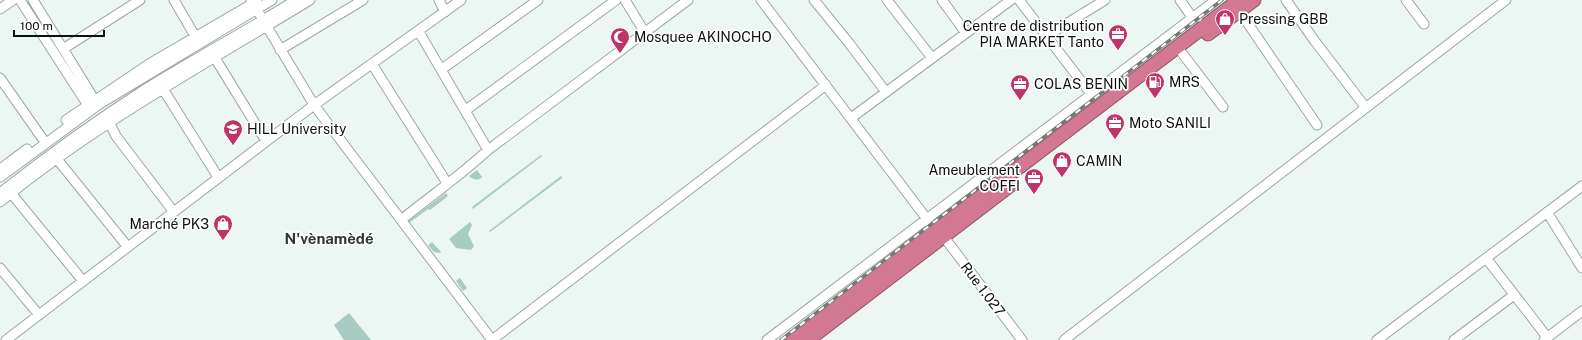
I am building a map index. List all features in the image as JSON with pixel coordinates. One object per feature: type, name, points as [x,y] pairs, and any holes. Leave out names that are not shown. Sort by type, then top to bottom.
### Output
[{"type":"highway","points":[[808,340],[1206,25],[1239,6],[1254,0]]},
{"type":"highway","points":[[792,340],[940,234],[1182,53],[1239,6]]},
{"type":"street","points":[[0,9],[13,0]]},
{"type":"street","points":[[20,0],[93,105],[172,211]]},
{"type":"street","points":[[33,0],[63,49],[93,105]]},
{"type":"street","points":[[63,49],[140,0]]},
{"type":"street","points":[[174,0],[195,36]]},
{"type":"street","points":[[0,177],[93,105],[195,36],[254,3],[272,0]]},
{"type":"street","points":[[0,192],[46,157],[215,58],[296,0]]},
{"type":"street","points":[[0,202],[106,123],[146,89],[310,0]]},
{"type":"street","points":[[280,50],[363,0]]},
{"type":"street","points":[[439,0],[445,12]]},
{"type":"street","points":[[6,340],[172,211],[314,105],[419,32],[461,0]]},
{"type":"street","points":[[442,69],[538,0]]},
{"type":"street","points":[[466,110],[616,0]]},
{"type":"street","points":[[625,0],[645,33]]},
{"type":"street","points":[[401,220],[447,183],[461,175],[488,150],[688,0]]},
{"type":"street","name":"Rue 1.027","points":[[761,0],[1022,340]]},
{"type":"street","points":[[814,0],[849,42],[886,92]]},
{"type":"street","points":[[887,0],[932,58]]},
{"type":"street","points":[[942,0],[966,33]]},
{"type":"street","points":[[851,118],[1011,0]]},
{"type":"street","points":[[1019,0],[1091,94]]},
{"type":"street","points":[[1048,36],[1105,0]]},
{"type":"street","points":[[1180,0],[1192,17]]},
{"type":"street","points":[[767,340],[1216,0]]},
{"type":"street","points":[[1286,0],[1314,40],[1366,108]]},
{"type":"street","points":[[1406,0],[1424,24]]},
{"type":"street","points":[[1064,340],[1506,0]]},
{"type":"street","points":[[0,169],[42,138],[254,3]]},
{"type":"street","points":[[254,3],[264,24],[314,105],[492,340],[826,85]]},
{"type":"street","points":[[1239,6],[1317,125]]},
{"type":"street","points":[[1192,17],[1200,17],[1206,25]]},
{"type":"street","points":[[419,32],[488,150]]},
{"type":"street","points":[[1182,53],[1223,107]]},
{"type":"street","points":[[215,58],[266,141]]},
{"type":"street","points":[[372,64],[447,183]]},
{"type":"street","points":[[0,78],[3,90],[42,138]]},
{"type":"street","points":[[163,89],[218,177]]},
{"type":"street","points":[[57,159],[127,246]]},
{"type":"street","points":[[1378,340],[1582,186]]},
{"type":"street","points":[[11,193],[82,281]]},
{"type":"street","points":[[1547,212],[1582,268]]},
{"type":"street","points":[[1486,258],[1546,339],[1582,311]]},
{"type":"street","points":[[0,268],[39,315]]},
{"type":"street","points":[[1455,340],[1514,295]]},
{"type":"green space","points":[[541,155],[542,156],[473,209],[472,207]]},
{"type":"green space","points":[[477,170],[482,177],[476,180],[469,176]]},
{"type":"green space","points":[[561,176],[562,178],[490,232],[489,231]]},
{"type":"green space","points":[[446,193],[448,196],[430,210],[428,209],[409,223],[408,221]]},
{"type":"green space","points":[[470,222],[472,225],[468,234],[474,246],[471,250],[456,248],[449,239]]},
{"type":"green space","points":[[432,242],[441,252],[440,253],[434,252],[428,245]]},
{"type":"green space","points":[[460,278],[467,288],[463,291],[456,281]]},
{"type":"green space","points":[[349,313],[371,340],[344,340],[334,325]]},
{"type":"waterway","points":[[29,2],[64,60]]},
{"type":"railway","points":[[781,340],[1222,0]]},
{"type":"place","name":"Pressing GBB","points":[[1225,36]]},
{"type":"place","name":"Centre de distribution PIA MARKET Tanto","points":[[1118,51]]},
{"type":"place","name":"Mosquee AKINOCHO","points":[[620,54]]},
{"type":"place","name":"MRS","points":[[1155,99]]},
{"type":"place","name":"COLAS BENIN","points":[[1020,101]]},
{"type":"place","name":"Moto SANILI","points":[[1115,140]]},
{"type":"place","name":"HILL University","points":[[233,146]]},
{"type":"place","name":"CAMIN","points":[[1062,178]]},
{"type":"place","name":"Ameublement COFFI","points":[[1034,195]]},
{"type":"place","name":"Marché PK3","points":[[223,241]]},
{"type":"district","name":"N'vènamèdé","points":[[329,239]]}]
